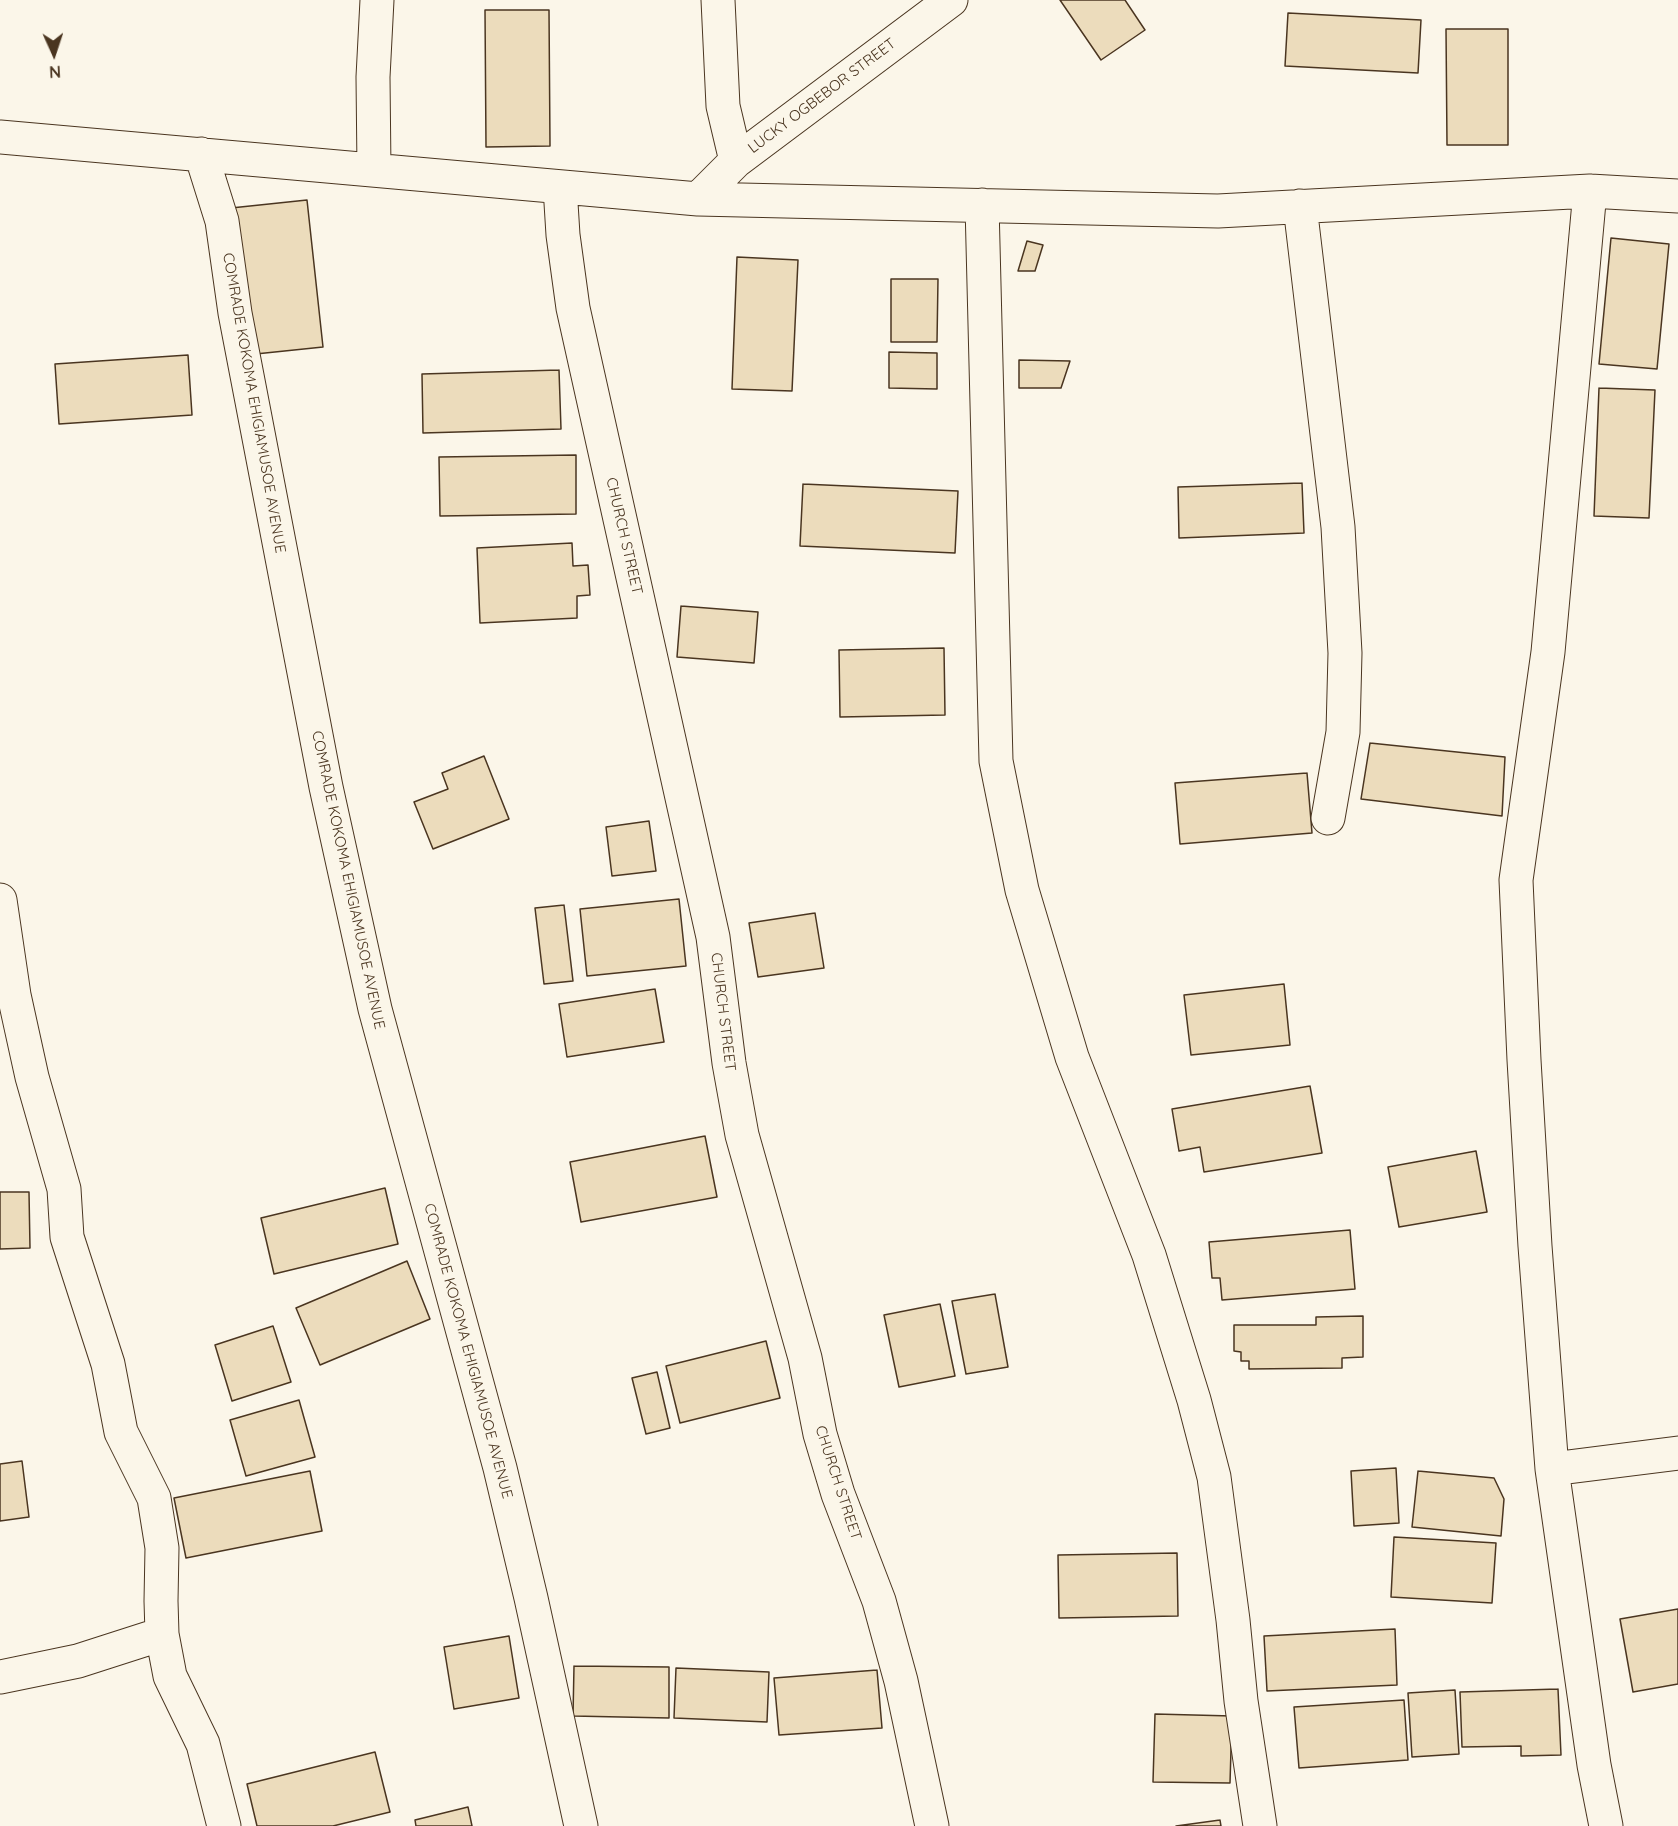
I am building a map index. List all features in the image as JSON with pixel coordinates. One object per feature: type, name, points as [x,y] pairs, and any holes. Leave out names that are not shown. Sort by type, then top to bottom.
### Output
[{"type":"street","points":[[374,170],[373,77],[376,0]]},
{"type":"street","points":[[718,0],[723,106],[736,161]]},
{"type":"street","name":"LUCKY OGBEBOR STREET","points":[[698,199],[736,161],[951,0]]},
{"type":"street","points":[[0,137],[698,199],[1218,211],[1590,191],[1678,196]]},
{"type":"street","name":"COMRADE KOKOMA EHIGIAMUSOE AVENUE","points":[[201,154],[222,221],[235,313],[315,729],[375,1009],[500,1467],[581,1826]]},
{"type":"street","name":"CHURCH STREET","points":[[560,187],[563,235],[573,308],[713,937],[729,1063],[742,1135],[805,1358],[820,1434],[838,1494],[879,1601],[900,1681],[932,1826]]},
{"type":"street","points":[[1590,191],[1548,652],[1516,880],[1534,1234],[1552,1469],[1594,1765],[1606,1826]]},
{"type":"street","points":[[982,205],[996,761],[1022,890],[1068,1046],[1149,1255],[1194,1400],[1214,1477],[1243,1713],[1260,1826]]},
{"type":"street","points":[[1300,206],[1338,527],[1345,653],[1343,732],[1328,818]]},
{"type":"street","points":[[0,900],[7,996],[64,1189],[67,1238],[108,1364],[122,1432],[154,1498],[162,1548],[162,1634],[170,1676],[203,1744],[224,1826]]},
{"type":"street","points":[[1552,1469],[1678,1453]]},
{"type":"street","points":[[0,1677],[78,1661],[162,1634]]},
{"type":"building","points":[[1060,0],[1125,0],[1145,30],[1101,60]]},
{"type":"building","points":[[485,10],[549,10],[550,146],[486,147]]},
{"type":"building","points":[[1288,13],[1421,20],[1418,73],[1285,66]]},
{"type":"building","points":[[1446,29],[1508,29],[1508,145],[1447,145]]},
{"type":"building","points":[[307,200],[323,347],[246,355],[231,208]]},
{"type":"building","points":[[1611,238],[1669,244],[1657,369],[1599,364]]},
{"type":"building","points":[[1027,241],[1043,245],[1035,271],[1018,271]]},
{"type":"building","points":[[737,257],[798,260],[792,391],[732,389]]},
{"type":"building","points":[[891,279],[938,279],[937,342],[891,342]]},
{"type":"building","points":[[889,352],[937,353],[937,389],[889,388]]},
{"type":"building","points":[[188,355],[192,415],[59,424],[55,364]]},
{"type":"building","points":[[1019,360],[1070,361],[1061,388],[1019,388]]},
{"type":"building","points":[[559,370],[561,429],[423,433],[422,374]]},
{"type":"building","points":[[1599,388],[1655,390],[1649,518],[1594,516]]},
{"type":"building","points":[[576,455],[576,514],[440,516],[439,457]]},
{"type":"building","points":[[1302,483],[1304,533],[1179,538],[1178,487]]},
{"type":"building","points":[[803,484],[958,491],[955,553],[800,546]]},
{"type":"building","points":[[572,543],[573,566],[588,565],[590,595],[577,596],[577,618],[480,623],[477,548]]},
{"type":"building","points":[[681,606],[758,612],[754,663],[677,657]]},
{"type":"building","points":[[944,648],[945,715],[840,717],[839,650]]},
{"type":"building","points":[[1370,743],[1505,757],[1502,816],[1361,799]]},
{"type":"building","points":[[484,756],[509,819],[433,849],[414,802],[448,789],[442,773]]},
{"type":"building","points":[[1307,773],[1312,833],[1180,844],[1175,783]]},
{"type":"building","points":[[649,821],[656,871],[612,876],[606,827]]},
{"type":"building","points":[[679,899],[686,966],[587,976],[580,909]]},
{"type":"building","points":[[564,905],[573,981],[544,984],[535,908]]},
{"type":"building","points":[[815,913],[824,968],[758,977],[749,923]]},
{"type":"building","points":[[1284,984],[1290,1045],[1191,1055],[1184,995]]},
{"type":"building","points":[[655,989],[664,1042],[567,1057],[559,1004]]},
{"type":"building","points":[[1310,1086],[1322,1153],[1204,1172],[1200,1147],[1179,1151],[1172,1109]]},
{"type":"building","points":[[705,1136],[717,1197],[581,1222],[570,1162]]},
{"type":"building","points":[[1476,1151],[1487,1212],[1399,1227],[1388,1167]]},
{"type":"building","points":[[385,1188],[398,1244],[274,1274],[261,1218]]},
{"type":"building","points":[[0,1192],[29,1192],[30,1248],[0,1249]]},
{"type":"building","points":[[1350,1230],[1355,1289],[1222,1300],[1220,1278],[1212,1278],[1209,1242]]},
{"type":"building","points":[[407,1261],[430,1319],[320,1365],[296,1308]]},
{"type":"building","points":[[995,1294],[1008,1367],[966,1374],[952,1301]]},
{"type":"building","points":[[940,1304],[955,1376],[899,1387],[884,1315]]},
{"type":"building","points":[[1363,1316],[1363,1357],[1342,1358],[1342,1368],[1249,1369],[1249,1361],[1241,1361],[1241,1352],[1234,1351],[1234,1325],[1316,1325],[1316,1317]]},
{"type":"building","points":[[273,1326],[291,1382],[232,1401],[215,1345]]},
{"type":"building","points":[[766,1341],[780,1398],[680,1423],[666,1366]]},
{"type":"building","points":[[657,1372],[670,1428],[646,1434],[632,1378]]},
{"type":"building","points":[[299,1400],[315,1457],[246,1476],[230,1420]]},
{"type":"building","points":[[22,1461],[29,1517],[0,1521],[0,1464]]},
{"type":"building","points":[[1396,1468],[1399,1523],[1354,1526],[1351,1471]]},
{"type":"building","points":[[310,1471],[322,1531],[186,1558],[174,1498]]},
{"type":"building","points":[[1418,1471],[1494,1478],[1504,1499],[1501,1536],[1412,1527]]},
{"type":"building","points":[[1394,1537],[1496,1543],[1492,1603],[1391,1597]]},
{"type":"building","points":[[1177,1553],[1178,1616],[1059,1618],[1058,1555]]},
{"type":"building","points":[[1678,1609],[1678,1684],[1633,1692],[1620,1619]]},
{"type":"building","points":[[1395,1629],[1397,1685],[1267,1691],[1264,1636]]},
{"type":"building","points":[[509,1636],[519,1698],[454,1709],[444,1647]]},
{"type":"building","points":[[574,1666],[669,1667],[669,1718],[573,1716]]},
{"type":"building","points":[[676,1668],[769,1672],[767,1722],[674,1718]]},
{"type":"building","points":[[877,1670],[882,1728],[779,1735],[774,1678]]},
{"type":"building","points":[[1558,1689],[1561,1755],[1521,1756],[1521,1746],[1462,1747],[1460,1692]]},
{"type":"building","points":[[1455,1690],[1459,1754],[1412,1757],[1408,1693]]},
{"type":"building","points":[[1404,1700],[1408,1760],[1299,1768],[1294,1707]]},
{"type":"building","points":[[1155,1714],[1232,1716],[1230,1783],[1153,1782]]},
{"type":"building","points":[[375,1752],[390,1812],[333,1826],[257,1826],[247,1784]]},
{"type":"building","points":[[468,1807],[472,1826],[416,1826],[415,1820]]},
{"type":"building","points":[[1220,1820],[1221,1826],[1176,1826]]}]
